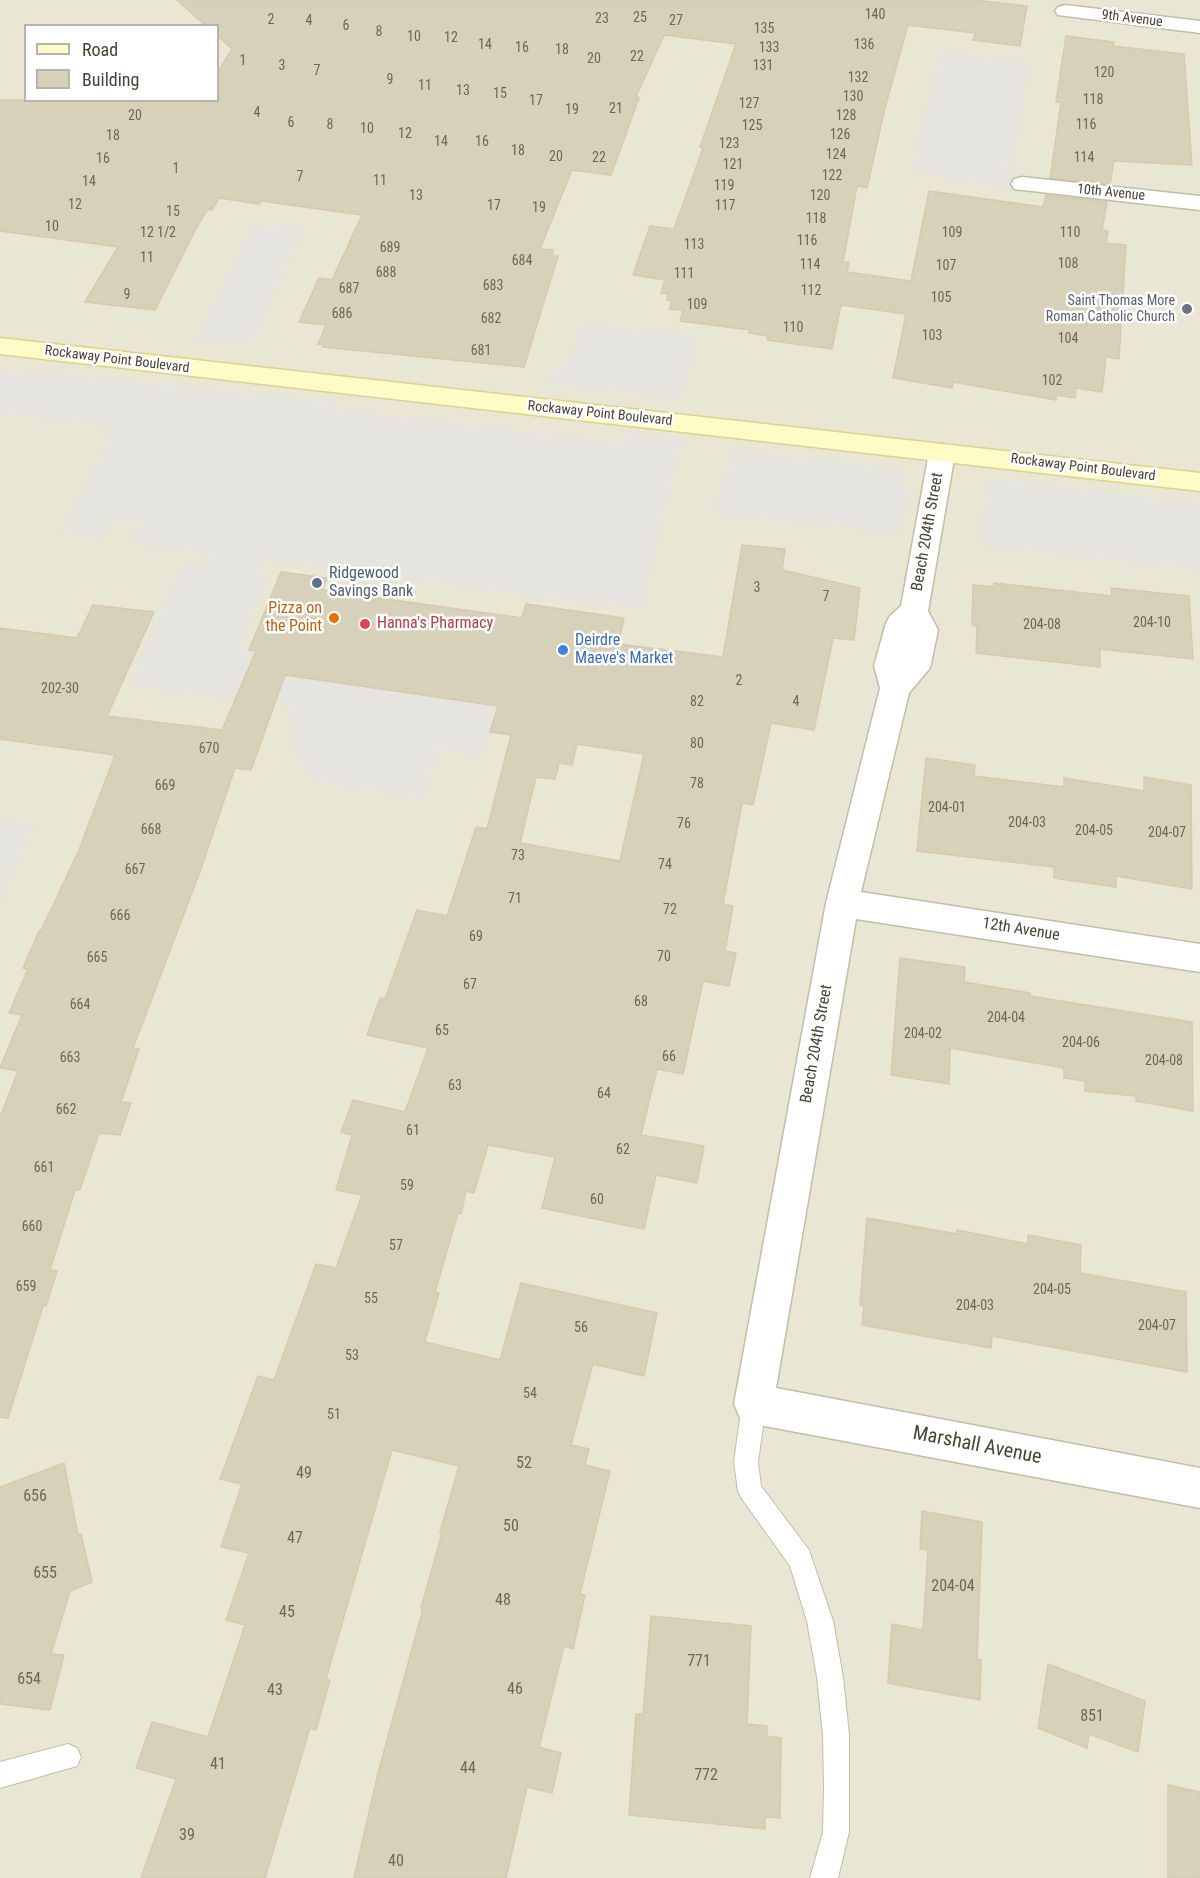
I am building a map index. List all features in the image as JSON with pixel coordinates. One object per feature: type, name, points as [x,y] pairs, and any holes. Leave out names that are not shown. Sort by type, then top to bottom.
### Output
[{"type":"street","name":"9th Avenue","points":[[1065,11],[1200,27]]},
{"type":"street","name":"10th Avenue","points":[[1022,183],[1200,203]]},
{"type":"street","name":"Rockaway Point Boulevard","points":[[0,346],[1200,482]]},
{"type":"street","name":"Beach 204th Street","points":[[753,1404],[842,903],[895,688],[915,668],[924,630],[914,611],[942,453]]},
{"type":"street","name":"12th Avenue","points":[[842,903],[1200,958]]},
{"type":"street","name":"Marshall Avenue","points":[[753,1404],[1200,1488]]},
{"type":"lane","points":[[753,1404],[746,1462],[750,1491],[800,1559],[820,1621],[830,1677],[836,1735],[836,1832],[824,1878]]},
{"type":"lane","points":[[0,1775],[68,1756]]},
{"type":"shaded area","points":[[0,0],[1200,0],[1200,1878],[0,1878]]},
{"type":"shaded area","points":[[945,51],[1030,64],[1011,164],[1005,165],[1008,171],[1017,175],[1014,190],[910,171],[941,53]]},
{"type":"shaded area","points":[[253,224],[305,228],[252,342],[228,339],[218,340],[214,344],[194,343]]},
{"type":"shaded area","points":[[581,324],[696,336],[681,398],[548,383],[551,375],[575,347]]},
{"type":"shaded area","points":[[0,368],[336,403],[337,409],[341,410],[614,442],[622,441],[624,433],[685,440],[679,451],[640,610],[261,560],[259,567],[267,582],[239,648],[256,651],[248,670],[498,706],[483,756],[437,750],[423,800],[314,781],[291,743],[290,708],[129,686],[183,563],[205,566],[209,563],[210,557],[199,554],[200,552],[129,543],[139,522],[112,519],[102,539],[59,534],[109,437],[108,432],[99,425],[0,413]]},
{"type":"shaded area","points":[[733,450],[905,470],[903,488],[912,490],[908,512],[900,513],[898,534],[717,513],[720,482],[730,466]]},
{"type":"shaded area","points":[[991,479],[1200,503],[1200,570],[979,545],[980,524]]},
{"type":"shaded area","points":[[0,820],[35,825],[0,903]]},
{"type":"building","points":[[177,0],[974,0],[1027,6],[1020,46],[973,40],[975,33],[908,25],[885,108],[867,188],[857,186],[843,262],[849,262],[847,272],[911,281],[929,191],[1043,207],[1046,195],[1107,202],[1102,230],[1108,231],[1106,243],[1126,245],[1119,359],[1106,357],[1102,392],[1076,388],[1075,398],[1056,395],[1056,400],[953,382],[952,388],[893,378],[906,314],[841,305],[832,349],[767,340],[768,336],[749,333],[750,330],[680,321],[683,310],[669,309],[672,301],[667,300],[668,294],[661,293],[665,280],[633,275],[650,226],[674,229],[736,44],[664,35],[636,97],[639,98],[611,175],[572,170],[540,249],[553,250],[552,256],[558,256],[524,367],[323,347],[318,344],[326,325],[299,322],[319,278],[332,280],[362,215],[261,201],[259,204],[219,198],[212,210],[208,209],[198,225],[155,310],[85,302],[118,247],[0,231],[0,100],[219,102],[219,70],[232,49],[219,37],[219,24],[204,24]]},
{"type":"building","points":[[1066,36],[1114,42],[1113,46],[1184,54],[1192,165],[1114,161],[1110,184],[1050,178],[1061,103],[1056,102]]},
{"type":"building","points":[[742,545],[785,549],[782,570],[860,588],[854,640],[833,638],[814,730],[771,723],[753,805],[742,803],[723,904],[733,906],[725,951],[736,953],[729,986],[703,981],[683,1074],[657,1069],[641,1135],[704,1146],[697,1183],[656,1175],[644,1229],[542,1208],[555,1157],[488,1145],[474,1193],[466,1191],[461,1214],[458,1213],[435,1292],[439,1293],[425,1342],[500,1360],[521,1283],[657,1313],[644,1376],[593,1364],[571,1445],[589,1449],[585,1465],[610,1471],[580,1594],[585,1595],[573,1649],[564,1646],[539,1747],[561,1753],[552,1793],[527,1787],[506,1878],[354,1878],[378,1773],[459,1466],[392,1450],[326,1679],[330,1680],[316,1730],[310,1728],[265,1878],[141,1878],[176,1779],[136,1768],[152,1722],[208,1737],[245,1625],[226,1620],[249,1553],[221,1547],[242,1484],[220,1479],[258,1376],[274,1380],[316,1264],[336,1268],[362,1195],[336,1190],[352,1135],[341,1132],[353,1100],[405,1112],[428,1048],[367,1035],[380,998],[385,999],[417,910],[447,916],[476,827],[487,829],[511,735],[490,732],[498,706],[285,675],[251,770],[235,768],[201,869],[133,1048],[139,1049],[121,1102],[131,1103],[120,1135],[99,1133],[80,1190],[75,1190],[50,1270],[57,1271],[46,1306],[43,1306],[8,1418],[0,1417],[0,1117],[18,1071],[0,1068],[22,1015],[9,1013],[28,969],[23,968],[79,850],[115,755],[0,739],[0,628],[77,638],[93,605],[154,612],[107,716],[222,730],[256,651],[249,650],[281,572],[327,578],[322,590],[522,618],[526,604],[624,618],[618,644],[723,657]],"holes":[[[577,744],[644,754],[620,861],[520,843],[536,777],[555,779],[559,763],[572,765]]]},
{"type":"building","points":[[994,583],[1112,596],[1111,588],[1189,596],[1193,659],[1100,649],[1100,667],[976,653],[977,626],[972,625],[973,585],[994,587]]},
{"type":"building","points":[[926,758],[975,765],[974,776],[1064,787],[1064,778],[1144,791],[1144,777],[1191,785],[1192,889],[1116,876],[1116,887],[1054,878],[1054,867],[917,851]]},
{"type":"building","points":[[900,958],[965,967],[964,982],[1030,993],[1030,996],[1192,1022],[1193,1111],[1136,1101],[1136,1096],[1085,1091],[1085,1081],[1064,1078],[1064,1068],[950,1048],[949,1084],[891,1075]]},
{"type":"building","points":[[867,1218],[957,1234],[957,1230],[1028,1244],[1028,1235],[1081,1245],[1080,1273],[1186,1292],[1187,1372],[992,1336],[991,1348],[862,1325],[864,1306],[860,1305]]},
{"type":"building","points":[[64,1463],[78,1535],[81,1534],[92,1582],[70,1591],[51,1654],[64,1655],[50,1710],[0,1704],[0,1487]]},
{"type":"building","points":[[922,1511],[982,1522],[977,1660],[981,1660],[980,1700],[888,1683],[892,1624],[923,1630],[928,1550],[920,1549]]},
{"type":"building","points":[[651,1616],[751,1626],[747,1724],[767,1726],[767,1736],[781,1738],[780,1818],[765,1817],[765,1829],[629,1815],[636,1714],[643,1714]]},
{"type":"building","points":[[1048,1664],[1145,1701],[1138,1752],[1089,1734],[1087,1748],[1038,1728]]},
{"type":"building","points":[[1168,1785],[1200,1792],[1200,1878],[1168,1878]]},
{"type":"place","name":"Saint Thomas More Roman Catholic Church","points":[[1187,309]]},
{"type":"place","name":"Ridgewood Savings Bank","points":[[317,583]]},
{"type":"place","name":"Pizza on the Point","points":[[334,618]]},
{"type":"place","name":"Hanna's Pharmacy","points":[[365,624]]},
{"type":"place","name":"Deirdre Maeve's Market","points":[[563,650]]}]
